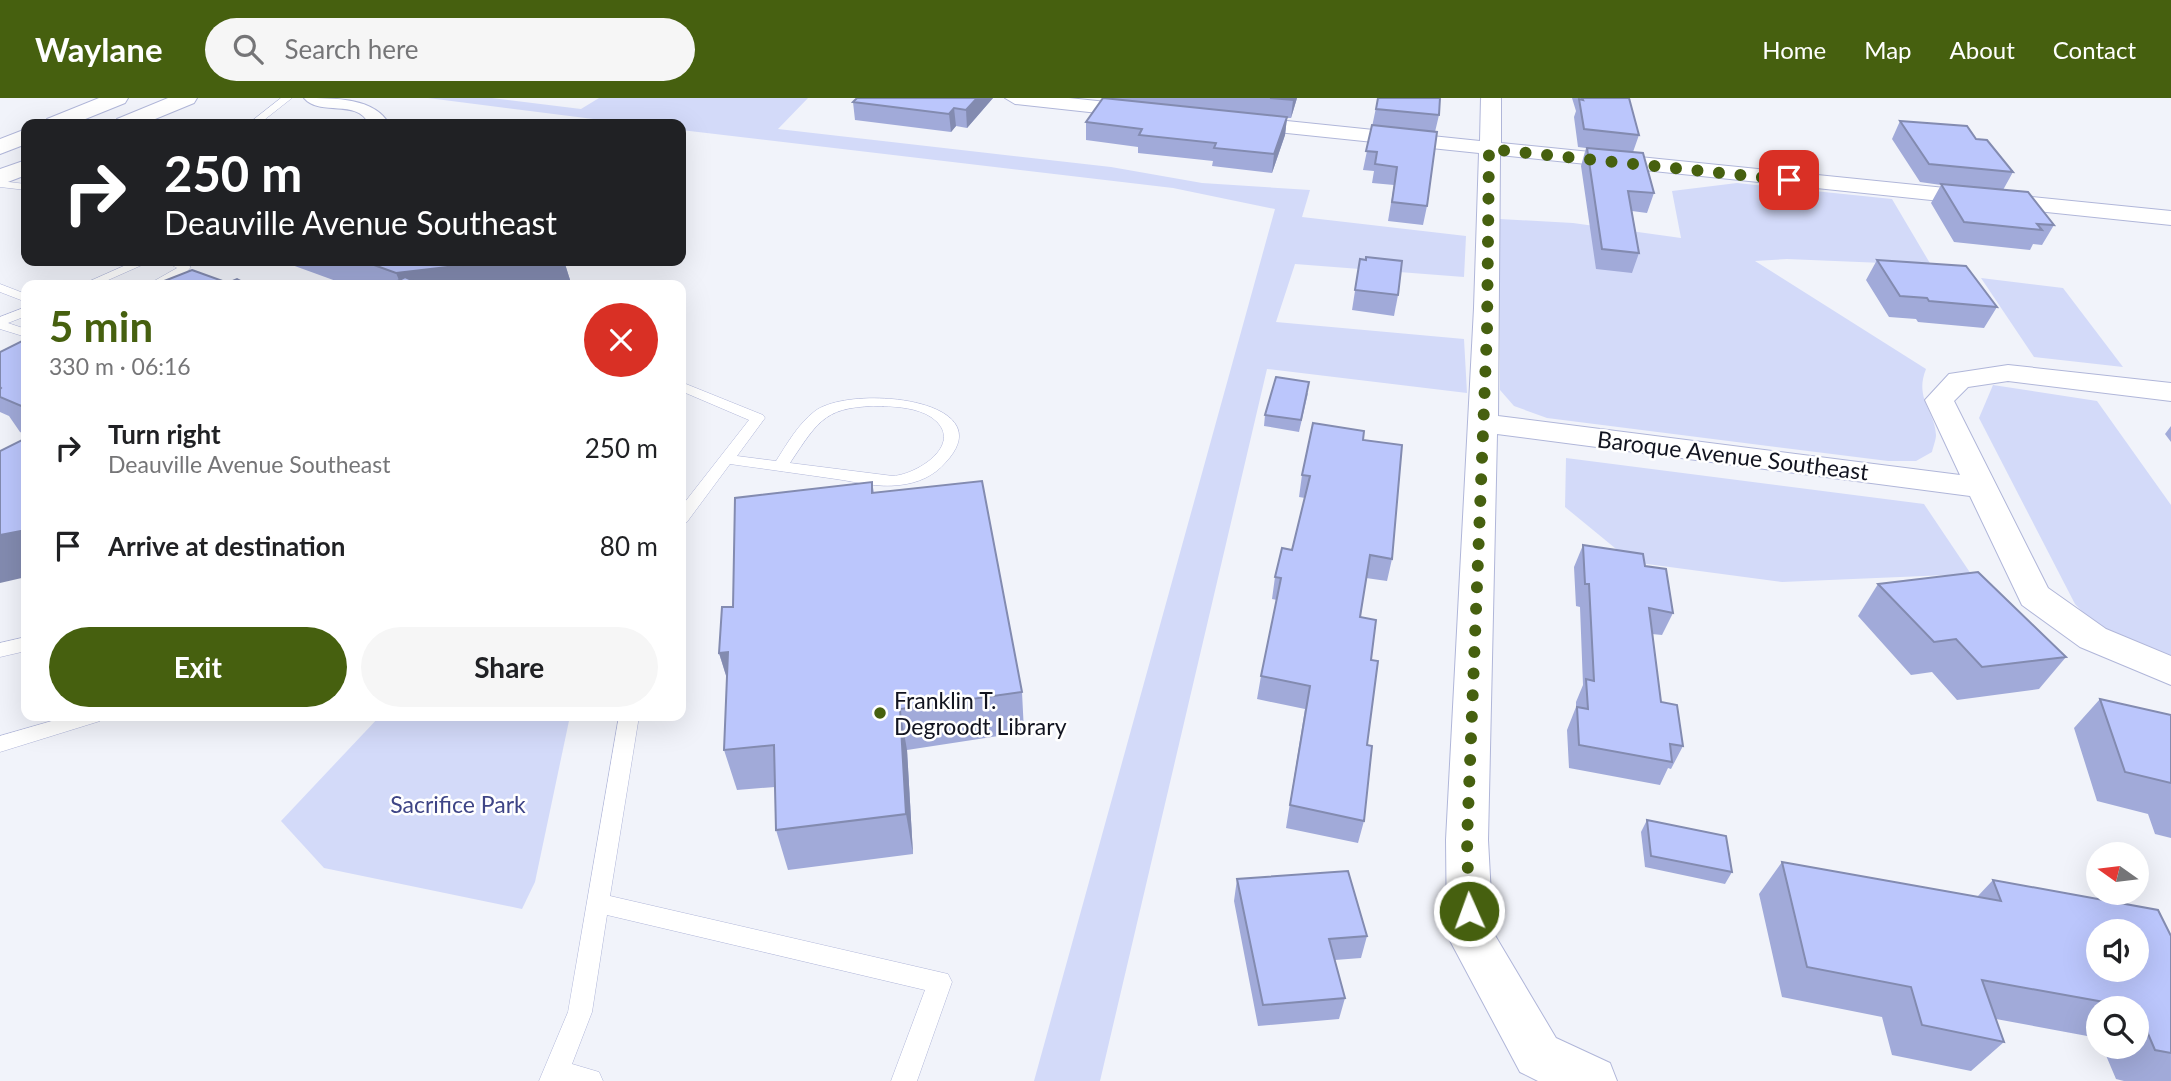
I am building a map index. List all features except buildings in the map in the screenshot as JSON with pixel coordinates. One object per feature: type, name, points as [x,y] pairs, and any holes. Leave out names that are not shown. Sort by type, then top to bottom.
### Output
[{"type":"main road","points":[[67,119],[117,98]]},
{"type":"main road","points":[[137,119],[186,98]]},
{"type":"main road","points":[[0,148],[21,138]]},
{"type":"main road","points":[[0,178],[21,169]]},
{"type":"street","points":[[314,98],[366,105],[378,119]]},
{"type":"street","points":[[1015,98],[1164,114]]},
{"type":"street","points":[[1491,98],[1483,423],[1467,840],[1470,935],[1538,1055],[1592,1081]]},
{"type":"street","points":[[1218,120],[2171,218]]},
{"type":"street","points":[[2171,392],[2008,373],[1959,380],[1939,400],[2034,596],[2093,638],[2171,671]]},
{"type":"street","name":"Baroque Avenue Southeast","points":[[1483,423],[1983,488]]},
{"type":"lane","points":[[260,119],[287,98]]},
{"type":"lane","points":[[0,184],[21,186]]},
{"type":"lane","points":[[99,280],[133,266]]},
{"type":"lane","points":[[165,280],[179,274],[185,267],[182,266]]},
{"type":"lane","points":[[0,288],[21,297]]},
{"type":"lane","points":[[0,324],[21,314]]},
{"type":"lane","points":[[0,324],[21,331]]},
{"type":"lane","points":[[686,388],[758,418],[686,511]]},
{"type":"lane","points":[[726,459],[871,479],[902,480],[924,475],[940,461],[950,447],[950,431],[938,415],[920,408],[880,402],[842,404],[826,410],[815,419],[780,466]]},
{"type":"lane","points":[[0,650],[21,644]]},
{"type":"lane","points":[[0,744],[76,721]]},
{"type":"lane","points":[[590,1081],[554,1077],[580,1012],[628,721]]},
{"type":"lane","points":[[599,903],[940,982],[904,1081]]},
{"type":"green space","points":[[428,98],[492,98],[581,109],[599,98],[808,98],[778,129],[1111,167],[1202,183],[1310,190],[1302,217],[1466,236],[1464,277],[1295,264],[1276,322],[1464,339],[1467,393],[1267,369],[1100,1081],[1034,1081],[1275,209],[1173,188],[686,131],[686,119],[594,119]]},
{"type":"green space","points":[[1737,183],[1892,199],[1931,265],[1787,259],[1755,261],[1926,369],[1922,389],[1935,427],[1932,452],[1916,461],[1888,461],[1547,418],[1514,406],[1500,390],[1500,219],[1573,223],[1681,238],[1672,191]]},
{"type":"green space","points":[[1981,278],[2063,288],[2123,367],[2034,357]]},
{"type":"green space","points":[[1993,385],[2097,401],[2171,505],[2171,660],[2094,624],[2075,604],[1979,418]]},
{"type":"green space","points":[[1566,458],[1924,504],[1971,574],[1782,582],[1632,562],[1565,507]]},
{"type":"green space","name":"Sacrifice Park","points":[[375,721],[569,721],[535,882],[522,909],[324,868],[281,821]]},
{"type":"place","name":"Franklin T. Degroodt Library","points":[[880,713]]},
{"type":"route","points":[[1469,911],[1467,840],[1487,331],[1489,149],[1789,180]]}]
